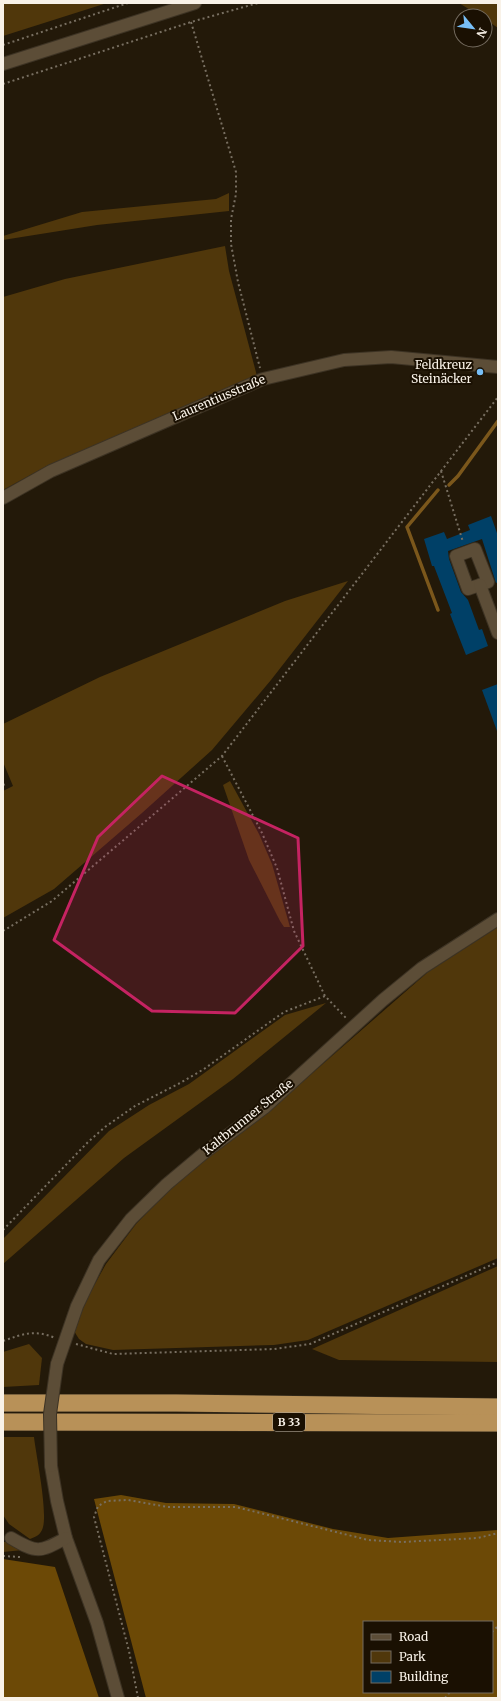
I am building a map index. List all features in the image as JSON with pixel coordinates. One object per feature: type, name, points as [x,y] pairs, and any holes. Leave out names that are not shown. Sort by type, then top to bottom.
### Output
[{"type":"highway","name":"B 33","points":[[3,1403],[176,1403],[498,1408]]},
{"type":"highway","name":"B 33","points":[[3,1422],[498,1423]]},
{"type":"street","points":[[3,64],[195,3]]},
{"type":"street","name":"Laurentiusstraße","points":[[3,498],[51,471],[263,378],[344,360],[391,357],[498,367]]},
{"type":"street","points":[[475,549],[488,582],[480,585],[468,589],[456,556],[475,549]]},
{"type":"street","points":[[480,585],[498,633]]},
{"type":"street","name":"Kaltbrunner Straße","points":[[118,1698],[97,1623],[66,1538],[57,1501],[51,1466],[50,1414],[57,1364],[77,1306],[100,1260],[131,1219],[167,1184],[204,1152],[264,1108],[383,1000],[422,968],[498,919]]},
{"type":"street","points":[[11,1538],[36,1550],[44,1550],[66,1538]]},
{"type":"path","points":[[3,45],[128,3]]},
{"type":"path","points":[[3,84],[191,22],[258,3]]},
{"type":"path","points":[[191,22],[236,172],[236,194],[231,219],[231,244],[238,282],[263,378]]},
{"type":"path","points":[[3,931],[52,901],[222,756],[498,397]]},
{"type":"path","points":[[441,471],[466,552]]},
{"type":"path","points":[[222,756],[262,833],[274,861],[294,930],[325,996],[354,1026]]},
{"type":"path","points":[[3,1230],[88,1142],[105,1127],[135,1106],[204,1069],[284,1012],[325,996]]},
{"type":"path","points":[[3,1341],[24,1334],[42,1333],[64,1341],[113,1354],[274,1349],[310,1344],[498,1262]]},
{"type":"path","points":[[138,1698],[129,1651],[94,1518],[98,1506],[107,1501],[128,1500],[168,1507],[236,1506],[368,1540],[402,1542],[478,1538],[498,1533]]},
{"type":"highlighted area","points":[[162,776],[298,838],[303,946],[235,1013],[152,1011],[54,940],[98,837]]},
{"type":"green space","points":[[3,3],[107,3],[3,36]]},
{"type":"green space","points":[[459,3],[498,3],[498,28],[493,25],[493,8],[467,8]]},
{"type":"green space","points":[[229,193],[229,211],[97,225],[3,240],[3,236],[82,212],[216,199]]},
{"type":"green space","points":[[225,246],[229,271],[257,376],[47,466],[3,490],[3,297],[65,279]]},
{"type":"green space","points":[[348,581],[271,680],[212,750],[54,889],[3,918],[3,791],[13,786],[3,762],[3,724],[100,677],[285,601]]},
{"type":"green space","points":[[230,781],[259,834],[272,864],[290,927],[284,927],[280,921],[249,860],[223,785]]},
{"type":"green space","points":[[498,927],[498,1258],[308,1340],[274,1345],[113,1350],[86,1344],[79,1339],[74,1331],[86,1300],[106,1264],[136,1224],[171,1188],[208,1156],[269,1111],[428,972]]},
{"type":"green space","points":[[326,1003],[233,1079],[124,1158],[3,1264],[3,1239],[109,1131],[149,1105],[189,1084],[285,1015]]},
{"type":"green space","points":[[498,1266],[498,1362],[339,1360],[312,1349]]},
{"type":"green space","points":[[29,1344],[42,1358],[39,1385],[3,1387],[3,1352]]},
{"type":"green space","points":[[3,1437],[34,1437],[43,1499],[44,1523],[40,1534],[30,1539],[9,1524],[3,1515]]},
{"type":"green space","points":[[3,1542],[9,1542],[23,1550],[3,1552]]},
{"type":"shaded area","points":[[121,1495],[166,1503],[234,1504],[333,1529],[388,1538],[498,1530],[498,1698],[146,1698],[94,1499]]},
{"type":"shaded area","points":[[3,1559],[55,1567],[99,1698],[3,1698]]},
{"type":"building","points":[[491,516],[498,536],[498,582],[496,583],[482,539],[448,551],[449,559],[461,592],[468,600],[479,630],[482,629],[488,646],[466,655],[450,614],[452,613],[434,566],[432,566],[424,539],[444,532],[447,539],[470,530],[468,525]]},
{"type":"building","points":[[498,684],[498,730],[497,731],[482,690]]},
{"type":"waterway","points":[[449,485],[458,476],[498,421]]},
{"type":"waterway","points":[[438,490],[407,527],[438,610]]},
{"type":"place","name":"Feldkreuz Steinäcker","points":[[480,372]]}]
